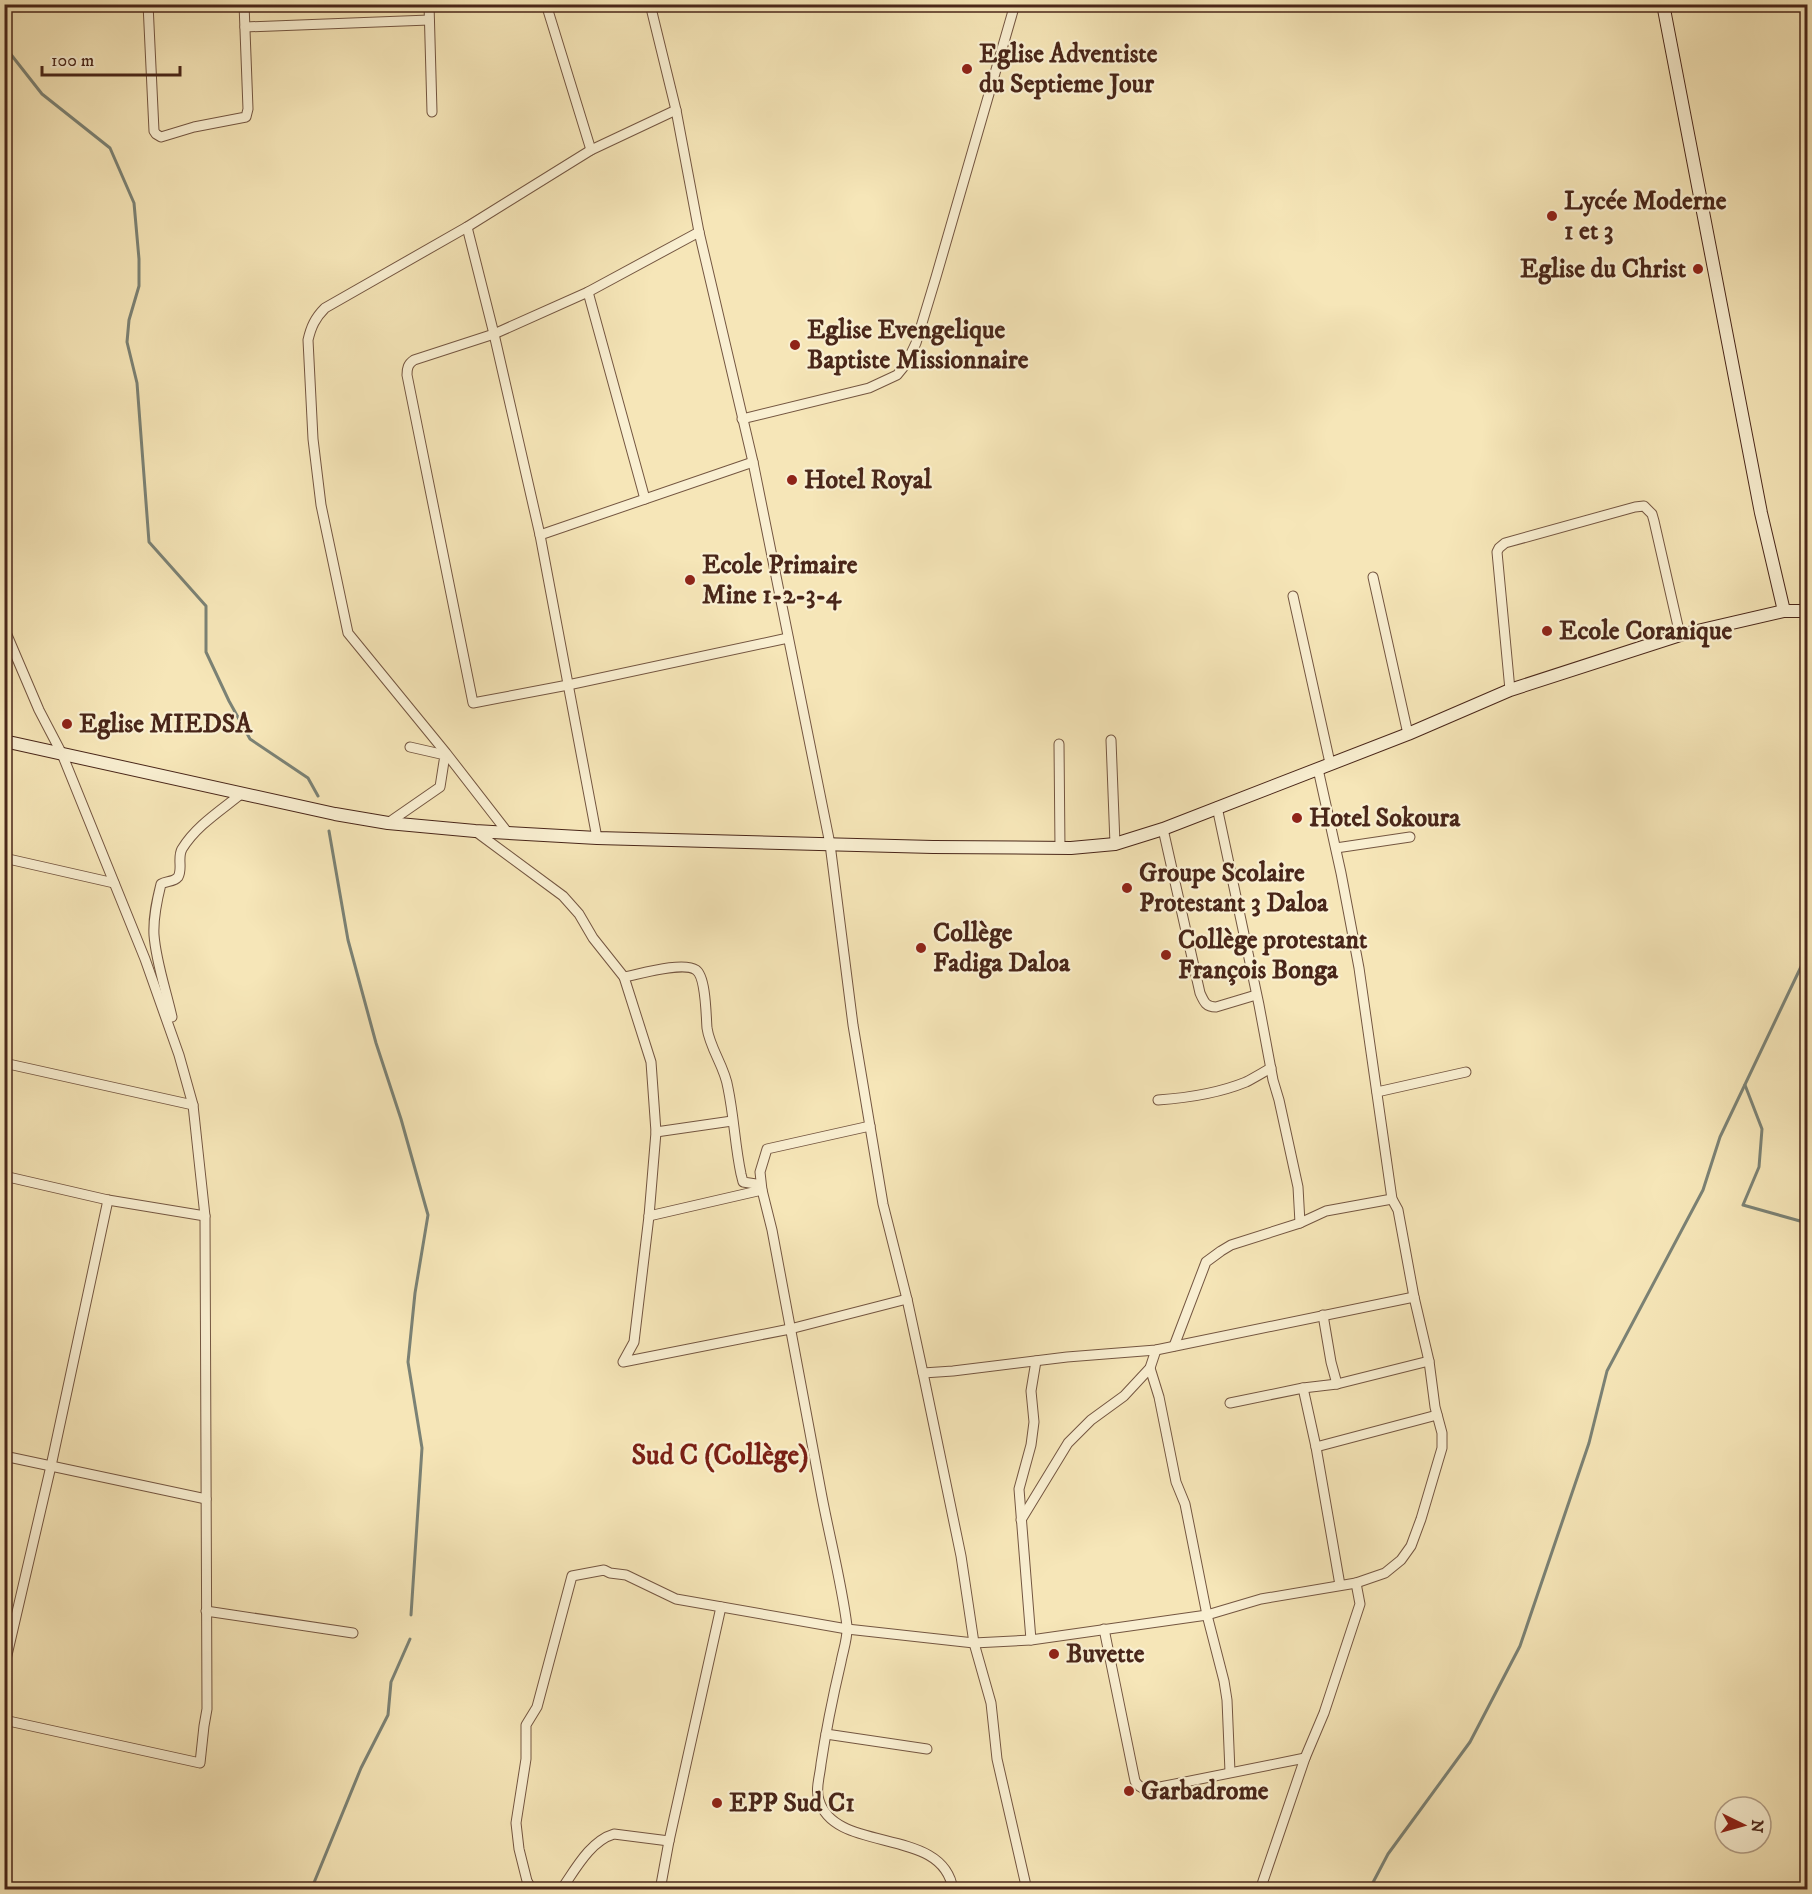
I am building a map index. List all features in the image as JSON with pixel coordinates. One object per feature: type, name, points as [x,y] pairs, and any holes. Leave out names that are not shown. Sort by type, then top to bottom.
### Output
[{"type":"street","points":[[148,4],[154,131],[161,137],[194,127],[246,117],[248,109],[244,4]]},
{"type":"street","points":[[429,4],[432,112]]},
{"type":"street","points":[[546,4],[591,150]]},
{"type":"street","points":[[650,4],[676,110],[699,232],[753,462],[830,844],[853,1025],[882,1204],[907,1299],[923,1373],[961,1556],[974,1643],[991,1703],[997,1759],[1027,1890]]},
{"type":"street","points":[[742,419],[869,388],[897,375],[906,364],[916,343],[936,277],[1015,4]]},
{"type":"street","points":[[1663,4],[1761,513],[1784,611]]},
{"type":"street","points":[[245,27],[429,20]]},
{"type":"street","points":[[508,833],[348,633],[321,505],[313,439],[308,340],[310,328],[316,316],[325,308],[467,227],[591,150],[676,110]]},
{"type":"street","points":[[467,227],[540,535],[597,838]]},
{"type":"street","points":[[699,232],[588,292],[494,334],[414,360],[407,368],[473,703],[788,638]]},
{"type":"street","points":[[588,292],[645,499]]},
{"type":"street","points":[[540,535],[753,462]]},
{"type":"street","points":[[1510,690],[1497,552],[1505,543],[1644,506],[1652,514],[1654,521],[1680,635]]},
{"type":"street","points":[[1372,576],[1407,734]]},
{"type":"street","points":[[1293,596],[1330,763]]},
{"type":"street","points":[[4,741],[241,794],[388,823],[597,838],[1060,848],[1115,844],[1163,829],[1407,734],[1510,690],[1680,635],[1784,611],[1808,611]]},
{"type":"street","points":[[4,628],[39,710],[62,754],[160,999],[179,1055]]},
{"type":"street","points":[[1111,740],[1115,844]]},
{"type":"street","points":[[1059,744],[1060,848]]},
{"type":"street","points":[[388,823],[440,787],[445,755],[410,747]]},
{"type":"street","points":[[532,1890],[527,1881],[519,1849],[516,1823],[526,1759],[526,1725],[537,1707],[572,1576],[604,1570],[626,1575],[676,1599],[847,1629],[974,1643],[1031,1640],[1207,1615],[1261,1599],[1356,1583],[1385,1573],[1401,1560],[1411,1546],[1442,1451],[1442,1433],[1398,1210],[1392,1199],[1359,968],[1318,769]]},
{"type":"street","points":[[4,1720],[200,1763],[207,1709],[205,1216],[193,1105],[179,1055],[154,934],[155,913],[162,882],[173,881],[177,878],[180,869],[180,855],[199,828],[241,794]]},
{"type":"street","points":[[1217,807],[1298,1187],[1300,1223]]},
{"type":"street","points":[[1163,829],[1200,993],[1206,1004],[1209,1007],[1216,1007],[1256,996]]},
{"type":"street","points":[[475,831],[563,897],[579,914],[593,938],[624,977],[651,1062],[656,1132],[649,1216],[634,1342],[623,1362],[790,1329],[907,1299]]},
{"type":"street","points":[[1336,848],[1410,837]]},
{"type":"street","points":[[4,858],[114,883]]},
{"type":"street","points":[[624,977],[674,968],[688,968],[699,974],[705,999],[708,1035],[728,1087],[743,1182],[756,1184],[762,1190]]},
{"type":"street","points":[[4,1063],[193,1105]]},
{"type":"street","points":[[1158,1100],[1182,1098],[1234,1086],[1271,1068]]},
{"type":"street","points":[[1377,1092],[1466,1072]]},
{"type":"street","points":[[656,1132],[732,1120]]},
{"type":"street","points":[[870,1126],[766,1149],[760,1172],[847,1629],[817,1793],[823,1810],[835,1822],[854,1831],[915,1848],[945,1867],[952,1878],[953,1890]]},
{"type":"street","points":[[4,1176],[108,1200],[205,1216]]},
{"type":"street","points":[[649,1216],[762,1190]]},
{"type":"street","points":[[1174,1346],[1206,1262],[1231,1245],[1300,1223],[1326,1211],[1392,1199]]},
{"type":"street","points":[[4,1668],[51,1466],[108,1200]]},
{"type":"street","points":[[923,1373],[1155,1350],[1414,1297]]},
{"type":"street","points":[[1323,1315],[1337,1384]]},
{"type":"street","points":[[1021,1520],[1068,1443],[1091,1420],[1124,1396],[1150,1368],[1155,1350]]},
{"type":"street","points":[[1031,1640],[1019,1489],[1031,1445],[1034,1422],[1031,1391],[1036,1361]]},
{"type":"street","points":[[1230,1403],[1303,1388],[1337,1384],[1429,1361]]},
{"type":"street","points":[[1150,1368],[1159,1397],[1176,1482],[1185,1504],[1207,1615],[1219,1657],[1227,1700],[1230,1772]]},
{"type":"street","points":[[1303,1388],[1316,1447],[1340,1585]]},
{"type":"street","points":[[1316,1447],[1437,1415]]},
{"type":"street","points":[[4,1456],[206,1499]]},
{"type":"street","points":[[1260,1890],[1305,1758],[1324,1713],[1360,1604],[1356,1583]]},
{"type":"street","points":[[660,1890],[721,1607]]},
{"type":"street","points":[[206,1611],[353,1633]]},
{"type":"street","points":[[1104,1629],[1135,1781],[1139,1787],[1144,1789],[1160,1787],[1305,1758]]},
{"type":"street","points":[[826,1734],[927,1749]]},
{"type":"street","points":[[561,1890],[585,1856],[603,1838],[614,1834],[669,1841]]},
{"type":"waterway","points":[[4,30],[9,52],[42,94],[110,148],[134,203],[139,286],[129,320],[127,342],[137,383],[149,542],[206,606],[206,652],[250,739],[308,778],[318,796]]},
{"type":"waterway","points":[[329,831],[348,940],[376,1043],[401,1119],[428,1215],[415,1293],[408,1362],[422,1448],[411,1615]]},
{"type":"waterway","points":[[1369,1890],[1388,1854],[1470,1742],[1520,1646],[1589,1443],[1607,1371],[1703,1190],[1720,1137],[1808,952]]},
{"type":"waterway","points":[[1745,1085],[1762,1129],[1759,1167],[1743,1205],[1800,1221],[1808,1207]]},
{"type":"waterway","points":[[311,1890],[361,1768],[388,1715],[391,1682],[410,1639]]},
{"type":"place","name":"Eglise Adventiste du Septieme Jour","points":[[967,69]]},
{"type":"place","name":"Lycée Moderne 1 et 3","points":[[1552,216]]},
{"type":"place","name":"Eglise du Christ","points":[[1698,269]]},
{"type":"place","name":"Eglise Evengelique Baptiste Missionnaire","points":[[795,345]]},
{"type":"place","name":"Hotel Royal","points":[[792,480]]},
{"type":"place","name":"Ecole Primaire Mine 1-2-3-4","points":[[690,580]]},
{"type":"place","name":"Ecole Coranique","points":[[1547,631]]},
{"type":"place","name":"Eglise MIEDSA","points":[[67,724]]},
{"type":"place","name":"Hotel Sokoura","points":[[1297,818]]},
{"type":"place","name":"Groupe Scolaire Protestant 3 Daloa","points":[[1127,888]]},
{"type":"place","name":"Collège Fadiga Daloa","points":[[921,948]]},
{"type":"place","name":"Collège protestant François Bonga","points":[[1166,955]]},
{"type":"place","name":"Buvette","points":[[1054,1654]]},
{"type":"place","name":"Garbadrome","points":[[1129,1791]]},
{"type":"place","name":"EPP Sud C1","points":[[717,1803]]},
{"type":"district","name":"Sud C (Collège)","points":[[720,1455]]}]
